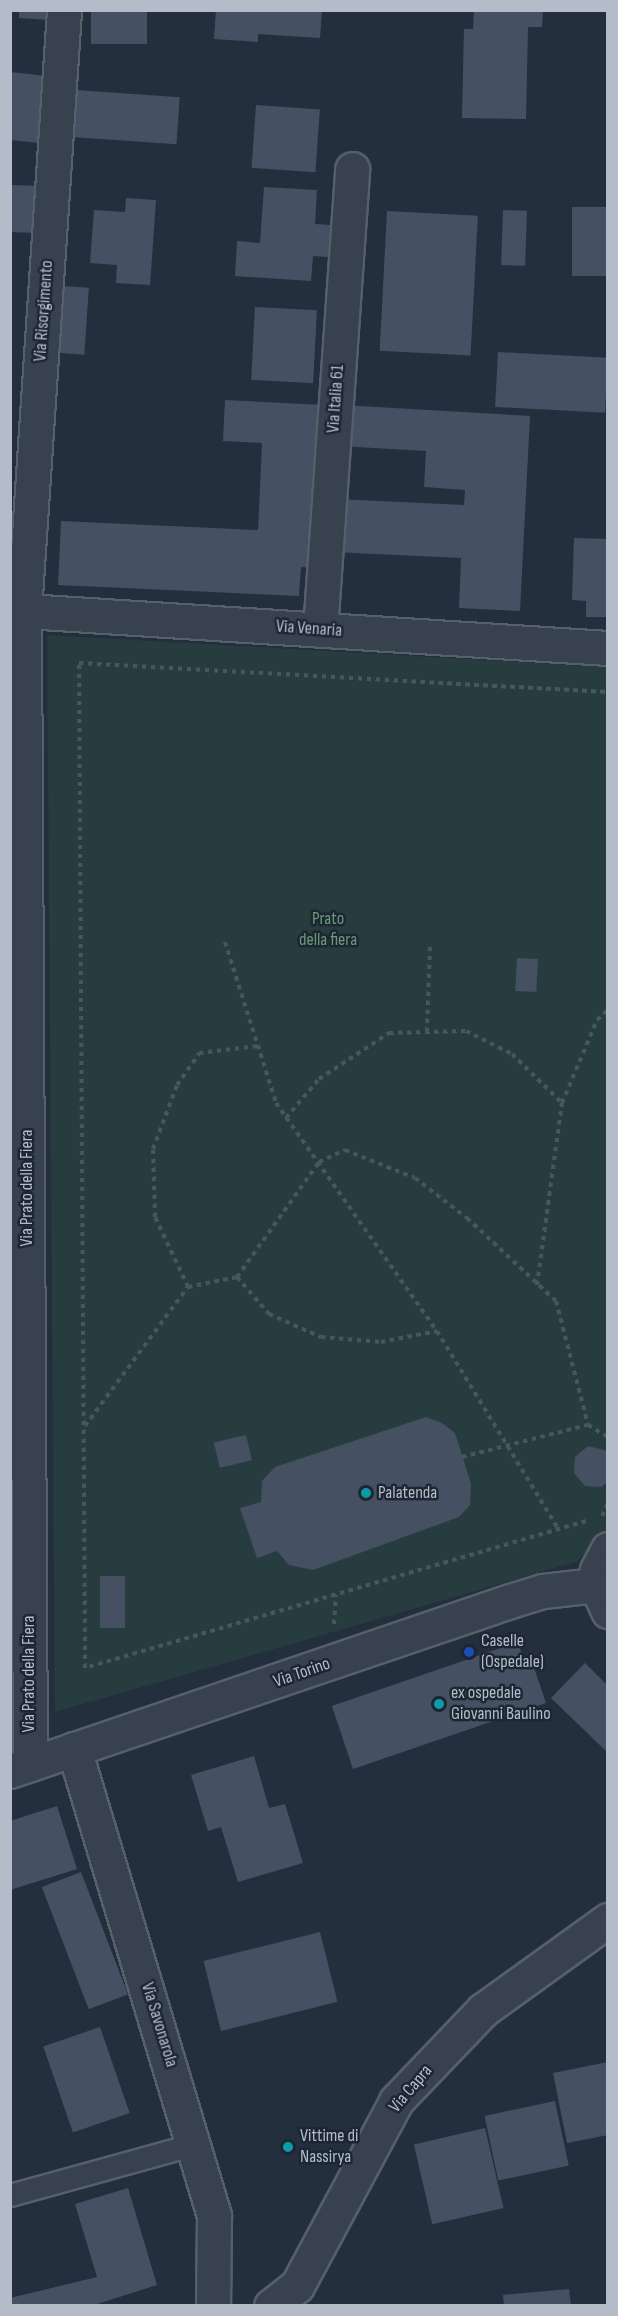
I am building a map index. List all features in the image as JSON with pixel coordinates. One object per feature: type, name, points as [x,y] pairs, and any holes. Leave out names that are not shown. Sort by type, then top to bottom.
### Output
[{"type":"street","name":"Via Risorgimento","points":[[17,611],[64,10]]},
{"type":"street","name":"Via Italia 61","points":[[320,630],[352,169]]},
{"type":"street","name":"Via Venaria","points":[[17,611],[608,648]]},
{"type":"street","name":"Via Prato della Fiera","points":[[17,611],[20,1768]]},
{"type":"street","points":[[602,1598],[597,1570],[608,1549]]},
{"type":"street","name":"Via Torino","points":[[20,1768],[521,1598],[602,1598]]},
{"type":"street","name":"Via Savonarola","points":[[74,1749],[195,2144],[214,2215],[213,2306]]},
{"type":"street","name":"Via Capra","points":[[272,2306],[297,2286],[396,2101],[483,2010],[608,1920]]},
{"type":"lane","points":[[10,2195],[195,2144]]},
{"type":"path","points":[[608,692],[80,663],[85,1668],[559,1530],[603,1515],[608,1503]]},
{"type":"path","points":[[225,942],[276,1102],[437,1330],[559,1530]]},
{"type":"path","points":[[427,1032],[430,945]]},
{"type":"path","points":[[537,1286],[562,1103],[597,1020],[608,1010]]},
{"type":"path","points":[[286,1118],[319,1079],[389,1033],[466,1030],[512,1054],[562,1103]]},
{"type":"path","points":[[188,1287],[155,1217],[153,1149],[177,1085],[199,1053],[258,1046]]},
{"type":"path","points":[[84,1426],[188,1287],[237,1277],[319,1162],[345,1150],[415,1178],[467,1218],[537,1286],[556,1301],[588,1425],[608,1437]]},
{"type":"path","points":[[237,1277],[269,1314],[321,1337],[381,1342],[437,1330]]},
{"type":"path","points":[[462,1457],[588,1425]]},
{"type":"green space","name":"Prato della fiera","points":[[47,635],[608,667],[607,1533],[576,1562],[55,1712]]},
{"type":"building","points":[[19,10],[51,10],[50,20],[19,18]]},
{"type":"building","points":[[91,10],[147,10],[147,44],[91,44]]},
{"type":"building","points":[[216,10],[322,10],[320,38],[258,34],[258,42],[214,39]]},
{"type":"building","points":[[474,10],[543,10],[542,27],[528,27],[526,119],[462,118],[464,29],[473,29]]},
{"type":"building","points":[[10,72],[47,76],[40,143],[10,140]]},
{"type":"building","points":[[61,89],[180,97],[176,144],[58,136]]},
{"type":"building","points":[[256,105],[320,109],[315,172],[252,168]]},
{"type":"building","points":[[10,185],[40,186],[38,233],[10,232]]},
{"type":"building","points":[[264,187],[317,190],[315,224],[330,225],[328,257],[313,256],[311,281],[235,276],[237,241],[260,243]]},
{"type":"building","points":[[126,198],[156,200],[150,285],[116,283],[117,265],[90,263],[94,210],[125,212]]},
{"type":"building","points":[[572,207],[608,207],[608,276],[572,276]]},
{"type":"building","points":[[503,210],[527,211],[525,266],[501,265]]},
{"type":"building","points":[[387,211],[478,216],[471,356],[380,351]]},
{"type":"building","points":[[49,285],[89,288],[84,355],[44,352]]},
{"type":"building","points":[[255,307],[317,310],[313,383],[251,380]]},
{"type":"building","points":[[498,352],[608,358],[605,413],[495,407]]},
{"type":"building","points":[[225,400],[323,405],[315,568],[301,567],[299,596],[58,585],[61,521],[258,530],[262,443],[223,441]]},
{"type":"building","points":[[342,405],[530,416],[520,611],[459,608],[461,558],[333,552],[336,499],[464,505],[465,490],[424,487],[426,451],[339,446]]},
{"type":"building","points":[[574,538],[608,539],[608,617],[586,617],[586,601],[572,600]]},
{"type":"building","points":[[517,958],[538,959],[536,992],[515,991]]},
{"type":"building","name":"Palatenda","points":[[426,1417],[442,1423],[455,1433],[471,1484],[470,1505],[459,1517],[313,1570],[289,1565],[277,1551],[257,1558],[240,1508],[261,1502],[262,1481],[275,1467]]},
{"type":"building","points":[[246,1435],[252,1460],[220,1468],[214,1442]]},
{"type":"building","points":[[588,1446],[608,1451],[608,1482],[601,1487],[585,1486],[574,1473],[575,1457]]},
{"type":"building","points":[[100,1576],[125,1576],[125,1628],[100,1628]]},
{"type":"building","name":"ex ospedale Giovanni Baulino","points":[[518,1642],[523,1658],[530,1656],[546,1703],[353,1769],[332,1706]]},
{"type":"building","points":[[585,1663],[608,1686],[608,1753],[551,1698]]},
{"type":"building","points":[[254,1756],[269,1808],[285,1804],[303,1863],[238,1882],[221,1827],[208,1831],[191,1775]]},
{"type":"building","points":[[57,1806],[77,1869],[10,1890],[10,1821]]},
{"type":"building","points":[[81,1872],[128,1994],[89,2009],[42,1887]]},
{"type":"building","points":[[320,1932],[337,2002],[221,2031],[204,1961]]},
{"type":"building","points":[[100,2027],[130,2113],[73,2133],[43,2047]]},
{"type":"building","points":[[608,2062],[608,2135],[567,2143],[553,2073]]},
{"type":"building","points":[[555,2101],[569,2166],[498,2181],[485,2116]]},
{"type":"building","points":[[485,2128],[503,2208],[432,2224],[414,2144]]},
{"type":"building","points":[[128,2188],[157,2285],[91,2306],[10,2306],[10,2298],[97,2277],[75,2204]]},
{"type":"building","points":[[569,2289],[571,2306],[504,2306],[503,2295]]},
{"type":"place","name":"Palatenda","points":[[366,1493]]},
{"type":"place","name":"Caselle (Ospedale)","points":[[469,1652]]},
{"type":"place","name":"ex ospedale Giovanni Baulino","points":[[439,1704]]},
{"type":"place","name":"Vittime di Nassirya","points":[[288,2147]]}]
